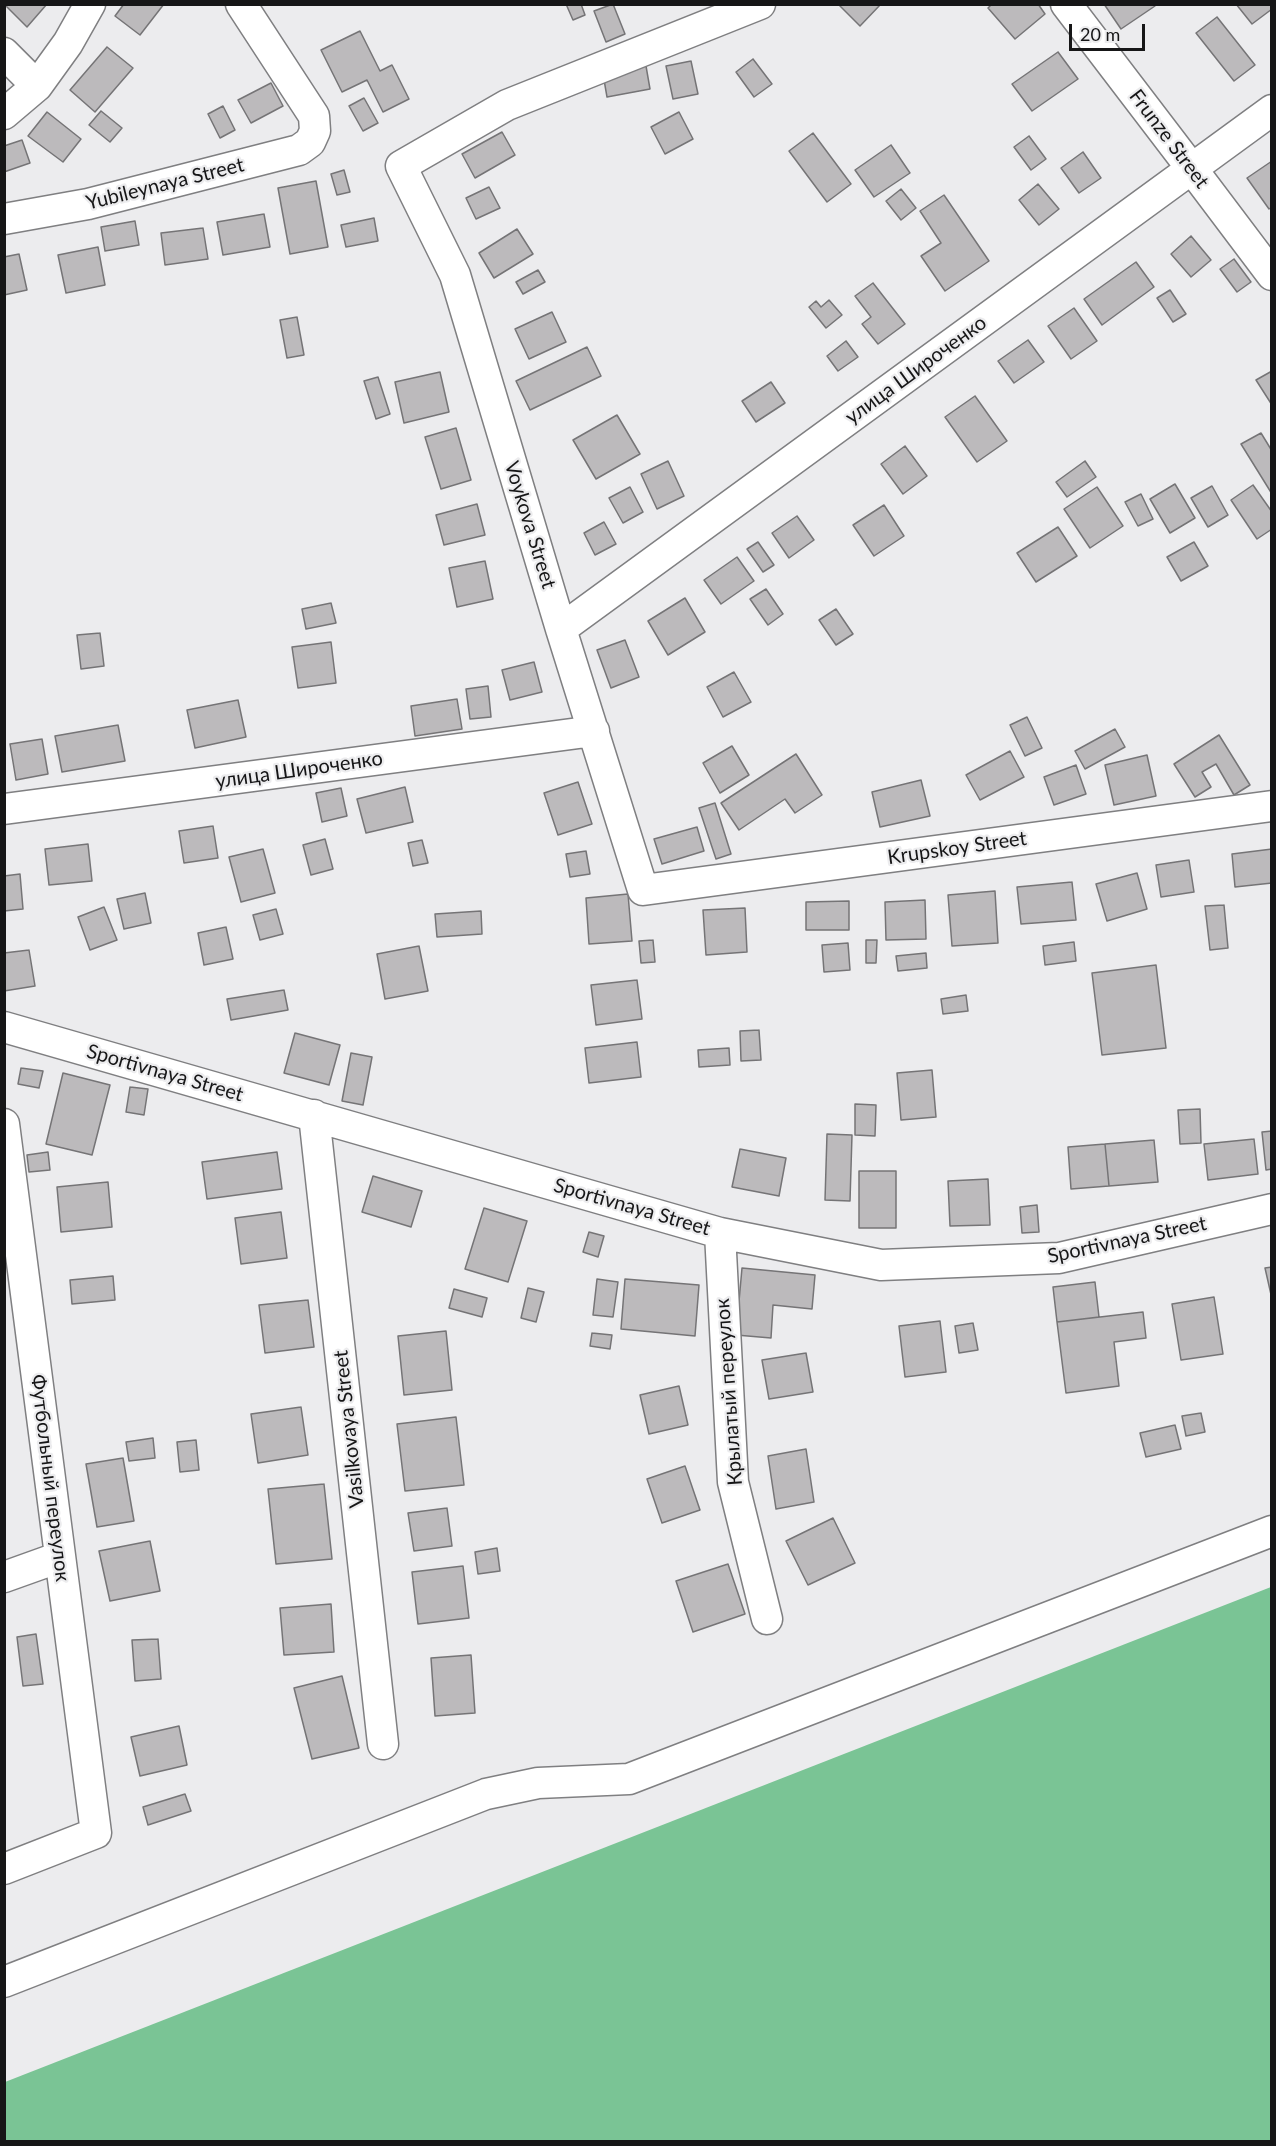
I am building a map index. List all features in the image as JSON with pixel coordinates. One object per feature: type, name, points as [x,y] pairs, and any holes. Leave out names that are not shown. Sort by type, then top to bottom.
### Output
[{"type":"street","points":[[4,114],[37,86],[68,43],[90,4]]},
{"type":"street","name":"Yubileynaya Street","points":[[4,219],[88,204],[299,150],[310,142],[315,131],[314,116],[241,4]]},
{"type":"street","name":"Voykova Street","points":[[643,890],[561,629],[455,274],[400,166],[507,105],[760,4]]},
{"type":"street","name":"Frunze Street","points":[[1066,4],[1272,275]]},
{"type":"street","points":[[4,53],[37,86]]},
{"type":"street","name":"улица Широченко","points":[[561,629],[1272,110]]},
{"type":"street","name":"улица Широченко","points":[[4,809],[594,731]]},
{"type":"street","name":"Krupskoy Street","points":[[643,890],[1272,806]]},
{"type":"street","name":"Sportivnaya Street","points":[[4,1027],[720,1233],[881,1265],[1059,1258],[1272,1209]]},
{"type":"street","name":"Vasilkovaya Street","points":[[314,1115],[383,1744]]},
{"type":"street","name":"Футбольный переулок","points":[[4,1124],[12,1250],[60,1557],[96,1833],[4,1869]]},
{"type":"street","name":"Крылатый переулок","points":[[720,1233],[733,1482],[766,1619]]},
{"type":"street","points":[[4,1982],[486,1794],[538,1783],[629,1779],[1272,1531]]},
{"type":"street","points":[[4,1577],[60,1557]]},
{"type":"green space","points":[[1271,1587],[1271,2141],[5,2141],[5,2082]]},
{"type":"building","points":[[4,4],[47,4],[27,27]]},
{"type":"building","points":[[124,4],[164,4],[140,35],[115,16]]},
{"type":"building","points":[[566,4],[581,4],[585,15],[573,20]]},
{"type":"building","points":[[613,4],[625,34],[606,42],[594,11]]},
{"type":"building","points":[[838,4],[881,4],[860,26]]},
{"type":"building","points":[[992,4],[1038,4],[1045,14],[1015,39],[988,8]]},
{"type":"building","points":[[1104,4],[1155,4],[1155,6],[1121,29]]},
{"type":"building","points":[[1236,4],[1272,4],[1272,9],[1252,24]]},
{"type":"building","points":[[1217,17],[1255,65],[1234,81],[1196,33]]},
{"type":"building","points":[[360,31],[380,71],[392,65],[409,99],[383,112],[367,80],[342,92],[321,50]]},
{"type":"building","points":[[107,47],[133,68],[95,112],[70,90]]},
{"type":"building","points":[[1058,52],[1078,79],[1032,111],[1012,84]]},
{"type":"building","points":[[753,59],[772,84],[754,97],[736,72]]},
{"type":"building","points":[[691,61],[698,94],[673,99],[666,66]]},
{"type":"building","points":[[646,66],[650,89],[607,97],[603,74]]},
{"type":"building","points":[[271,83],[283,106],[251,123],[238,100]]},
{"type":"building","points":[[364,98],[378,123],[363,131],[349,106]]},
{"type":"building","points":[[223,106],[235,130],[220,138],[208,114]]},
{"type":"building","points":[[101,111],[122,128],[110,142],[89,125]]},
{"type":"building","points":[[47,112],[81,139],[63,162],[28,136]]},
{"type":"building","points":[[679,112],[693,139],[665,154],[651,127]]},
{"type":"building","points":[[502,132],[515,155],[475,178],[462,154]]},
{"type":"building","points":[[813,133],[851,184],[827,202],[789,151]]},
{"type":"building","points":[[1029,136],[1046,159],[1031,170],[1014,147]]},
{"type":"building","points":[[22,140],[30,163],[4,172],[4,146]]},
{"type":"building","points":[[891,145],[910,173],[874,197],[855,170]]},
{"type":"building","points":[[1083,152],[1101,178],[1079,193],[1061,168]]},
{"type":"building","points":[[1272,161],[1272,207],[1269,209],[1247,178]]},
{"type":"building","points":[[344,170],[350,192],[337,195],[331,174]]},
{"type":"building","points":[[316,181],[328,247],[290,254],[278,188]]},
{"type":"building","points":[[1038,184],[1059,209],[1039,225],[1019,200]]},
{"type":"building","points":[[489,187],[500,208],[476,219],[466,198]]},
{"type":"building","points":[[901,189],[916,208],[901,220],[886,201]]},
{"type":"building","points":[[944,195],[989,261],[945,291],[921,256],[941,243],[920,211]]},
{"type":"building","points":[[264,214],[270,247],[223,255],[217,222]]},
{"type":"building","points":[[374,218],[378,241],[346,247],[341,225]]},
{"type":"building","points":[[135,221],[139,245],[105,251],[101,227]]},
{"type":"building","points":[[203,228],[208,259],[165,265],[161,233]]},
{"type":"building","points":[[517,229],[533,254],[494,278],[479,253]]},
{"type":"building","points":[[1191,236],[1211,260],[1191,277],[1171,254]]},
{"type":"building","points":[[98,247],[105,285],[66,293],[58,255]]},
{"type":"building","points":[[19,254],[27,290],[4,295],[4,257]]},
{"type":"building","points":[[1234,259],[1251,282],[1237,292],[1220,269]]},
{"type":"building","points":[[1136,262],[1154,287],[1102,325],[1084,299]]},
{"type":"building","points":[[538,270],[545,282],[523,294],[516,282]]},
{"type":"building","points":[[873,283],[905,324],[878,344],[862,324],[871,317],[855,296]]},
{"type":"building","points":[[1170,290],[1186,314],[1173,322],[1157,298]]},
{"type":"building","points":[[829,300],[842,315],[826,328],[809,307],[816,301],[821,307]]},
{"type":"building","points":[[1074,308],[1097,341],[1071,359],[1048,326]]},
{"type":"building","points":[[552,312],[566,342],[529,359],[515,329]]},
{"type":"building","points":[[297,317],[304,355],[287,358],[280,320]]},
{"type":"building","points":[[1028,340],[1044,362],[1014,383],[998,361]]},
{"type":"building","points":[[846,341],[858,357],[838,371],[827,356]]},
{"type":"building","points":[[587,347],[601,376],[530,410],[516,381]]},
{"type":"building","points":[[1272,371],[1272,405],[1256,380]]},
{"type":"building","points":[[440,372],[449,412],[404,423],[395,382]]},
{"type":"building","points":[[378,377],[390,414],[376,419],[364,381]]},
{"type":"building","points":[[771,382],[785,403],[756,422],[742,401]]},
{"type":"building","points":[[975,396],[1007,441],[977,462],[945,417]]},
{"type":"building","points":[[617,415],[640,454],[596,479],[573,440]]},
{"type":"building","points":[[456,428],[471,480],[441,489],[425,437]]},
{"type":"building","points":[[1261,433],[1272,451],[1272,494],[1241,444]]},
{"type":"building","points":[[905,446],[927,476],[903,494],[881,464]]},
{"type":"building","points":[[668,461],[684,496],[657,509],[641,474]]},
{"type":"building","points":[[1085,461],[1096,477],[1067,497],[1056,482]]},
{"type":"building","points":[[1175,484],[1195,518],[1170,533],[1150,499]]},
{"type":"building","points":[[1253,485],[1272,512],[1272,529],[1257,539],[1231,500]]},
{"type":"building","points":[[1212,486],[1228,515],[1208,527],[1191,498]]},
{"type":"building","points":[[630,487],[643,512],[623,523],[609,498]]},
{"type":"building","points":[[1097,487],[1123,526],[1090,548],[1064,509]]},
{"type":"building","points":[[1141,494],[1153,519],[1138,526],[1125,502]]},
{"type":"building","points":[[477,504],[485,535],[444,545],[436,515]]},
{"type":"building","points":[[884,505],[904,536],[874,556],[853,525]]},
{"type":"building","points":[[797,516],[814,540],[789,558],[772,533]]},
{"type":"building","points":[[604,522],[616,544],[595,555],[584,533]]},
{"type":"building","points":[[1058,527],[1077,556],[1036,582],[1017,553]]},
{"type":"building","points":[[758,542],[774,565],[763,572],[747,549]]},
{"type":"building","points":[[1194,542],[1208,566],[1181,581],[1167,557]]},
{"type":"building","points":[[737,557],[754,581],[721,604],[704,580]]},
{"type":"building","points":[[485,561],[493,599],[457,607],[449,568]]},
{"type":"building","points":[[766,589],[783,614],[768,625],[750,599]]},
{"type":"building","points":[[685,598],[705,632],[668,655],[648,621]]},
{"type":"building","points":[[331,603],[336,623],[306,629],[302,609]]},
{"type":"building","points":[[836,609],[853,634],[836,645],[819,620]]},
{"type":"building","points":[[100,633],[104,666],[81,669],[77,635]]},
{"type":"building","points":[[625,640],[639,677],[611,688],[597,650]]},
{"type":"building","points":[[331,642],[336,683],[298,688],[292,647]]},
{"type":"building","points":[[534,662],[542,692],[510,700],[502,670]]},
{"type":"building","points":[[734,672],[751,702],[723,717],[707,687]]},
{"type":"building","points":[[488,686],[491,717],[470,719],[466,689]]},
{"type":"building","points":[[457,699],[462,729],[415,736],[411,706]]},
{"type":"building","points":[[238,700],[246,737],[195,748],[187,710]]},
{"type":"building","points":[[1027,717],[1042,748],[1025,756],[1010,725]]},
{"type":"building","points":[[118,725],[125,761],[62,772],[55,736]]},
{"type":"building","points":[[1115,729],[1125,747],[1085,769],[1075,751]]},
{"type":"building","points":[[1219,735],[1250,785],[1234,795],[1216,764],[1202,772],[1211,787],[1195,797],[1174,764]]},
{"type":"building","points":[[42,739],[48,774],[16,780],[10,744]]},
{"type":"building","points":[[732,746],[749,775],[720,793],[703,763]]},
{"type":"building","points":[[1010,751],[1024,777],[980,800],[966,775]]},
{"type":"building","points":[[796,754],[822,795],[795,813],[785,799],[739,830],[721,803]]},
{"type":"building","points":[[1147,755],[1156,796],[1114,805],[1105,765]]},
{"type":"building","points":[[1076,765],[1086,794],[1054,805],[1044,777]]},
{"type":"building","points":[[921,780],[930,816],[880,827],[872,792]]},
{"type":"building","points":[[578,782],[592,824],[558,835],[544,793]]},
{"type":"building","points":[[405,787],[413,822],[366,833],[357,799]]},
{"type":"building","points":[[341,788],[347,816],[322,822],[316,793]]},
{"type":"building","points":[[715,803],[731,854],[716,859],[699,808]]},
{"type":"building","points":[[213,826],[218,858],[184,863],[179,831]]},
{"type":"building","points":[[697,827],[704,851],[662,864],[654,839]]},
{"type":"building","points":[[325,839],[333,869],[311,875],[303,845]]},
{"type":"building","points":[[422,840],[428,863],[413,866],[408,843]]},
{"type":"building","points":[[88,844],[92,881],[49,885],[45,849]]},
{"type":"building","points":[[263,849],[275,893],[241,902],[229,857]]},
{"type":"building","points":[[1272,849],[1272,883],[1235,887],[1232,854]]},
{"type":"building","points":[[586,851],[590,874],[570,877],[566,854]]},
{"type":"building","points":[[1189,860],[1194,892],[1161,897],[1156,865]]},
{"type":"building","points":[[1137,873],[1147,909],[1107,921],[1096,884]]},
{"type":"building","points":[[20,874],[23,909],[4,911],[4,876]]},
{"type":"building","points":[[1072,882],[1076,920],[1021,924],[1017,887]]},
{"type":"building","points":[[995,891],[998,943],[952,946],[948,895]]},
{"type":"building","points":[[145,893],[151,923],[124,929],[117,899]]},
{"type":"building","points":[[628,894],[632,941],[589,944],[586,898]]},
{"type":"building","points":[[925,900],[926,939],[886,940],[885,902]]},
{"type":"building","points":[[849,901],[849,930],[806,930],[806,902]]},
{"type":"building","points":[[1224,905],[1228,948],[1210,950],[1205,906]]},
{"type":"building","points":[[104,907],[117,940],[90,950],[78,917]]},
{"type":"building","points":[[745,908],[747,952],[706,955],[703,910]]},
{"type":"building","points":[[276,909],[283,934],[260,940],[253,915]]},
{"type":"building","points":[[481,911],[482,934],[437,937],[435,914]]},
{"type":"building","points":[[226,927],[233,959],[204,965],[198,933]]},
{"type":"building","points":[[653,940],[655,962],[641,963],[639,941]]},
{"type":"building","points":[[866,940],[877,940],[876,963],[866,963]]},
{"type":"building","points":[[1074,942],[1076,961],[1045,965],[1043,946]]},
{"type":"building","points":[[848,943],[850,970],[824,972],[822,945]]},
{"type":"building","points":[[419,946],[428,991],[385,999],[377,954]]},
{"type":"building","points":[[29,950],[35,986],[4,991],[4,953]]},
{"type":"building","points":[[926,953],[927,968],[898,971],[896,956]]},
{"type":"building","points":[[1156,965],[1166,1048],[1102,1055],[1092,973]]},
{"type":"building","points":[[637,980],[642,1019],[596,1025],[591,985]]},
{"type":"building","points":[[284,990],[288,1010],[231,1020],[227,999]]},
{"type":"building","points":[[966,995],[968,1011],[943,1014],[941,999]]},
{"type":"building","points":[[759,1030],[761,1060],[741,1061],[740,1031]]},
{"type":"building","points":[[295,1033],[340,1045],[329,1085],[284,1073]]},
{"type":"building","points":[[637,1042],[641,1077],[589,1083],[585,1048]]},
{"type":"building","points":[[729,1048],[730,1065],[699,1067],[698,1050]]},
{"type":"building","points":[[351,1053],[372,1057],[363,1105],[342,1101]]},
{"type":"building","points":[[21,1068],[43,1071],[39,1088],[18,1084]]},
{"type":"building","points":[[932,1070],[936,1117],[901,1120],[897,1073]]},
{"type":"building","points":[[63,1073],[110,1085],[92,1155],[46,1144]]},
{"type":"building","points":[[130,1087],[148,1089],[144,1115],[126,1112]]},
{"type":"building","points":[[855,1104],[876,1105],[875,1136],[855,1135]]},
{"type":"building","points":[[1200,1109],[1201,1143],[1180,1144],[1178,1110]]},
{"type":"building","points":[[1272,1131],[1272,1169],[1266,1170],[1262,1132]]},
{"type":"building","points":[[827,1134],[852,1135],[850,1201],[825,1200]]},
{"type":"building","points":[[1254,1139],[1258,1174],[1208,1180],[1204,1144]]},
{"type":"building","points":[[1154,1140],[1158,1182],[1109,1186],[1105,1144]]},
{"type":"building","points":[[1105,1144],[1109,1186],[1071,1189],[1068,1147]]},
{"type":"building","points":[[740,1149],[786,1158],[779,1196],[732,1187]]},
{"type":"building","points":[[48,1152],[50,1170],[29,1172],[27,1155]]},
{"type":"building","points":[[277,1152],[282,1189],[207,1199],[202,1162]]},
{"type":"building","points":[[859,1171],[896,1171],[896,1228],[859,1228]]},
{"type":"building","points":[[373,1176],[422,1191],[411,1227],[362,1212]]},
{"type":"building","points":[[988,1179],[990,1225],[950,1226],[948,1181]]},
{"type":"building","points":[[108,1182],[112,1227],[61,1232],[57,1187]]},
{"type":"building","points":[[1037,1205],[1039,1232],[1022,1233],[1020,1207]]},
{"type":"building","points":[[484,1208],[527,1221],[508,1282],[465,1269]]},
{"type":"building","points":[[281,1212],[287,1258],[241,1264],[235,1218]]},
{"type":"building","points":[[589,1232],[604,1236],[598,1257],[583,1252]]},
{"type":"building","points":[[1272,1267],[1272,1299],[1265,1268]]},
{"type":"building","points":[[742,1268],[815,1275],[812,1309],[773,1305],[771,1338],[736,1335]]},
{"type":"building","points":[[113,1276],[115,1300],[72,1304],[70,1280]]},
{"type":"building","points":[[597,1279],[618,1282],[613,1317],[593,1315]]},
{"type":"building","points":[[625,1279],[699,1285],[695,1336],[621,1329]]},
{"type":"building","points":[[1095,1282],[1099,1317],[1057,1322],[1053,1287]]},
{"type":"building","points":[[528,1288],[544,1292],[536,1322],[521,1318]]},
{"type":"building","points":[[454,1289],[487,1298],[482,1317],[449,1308]]},
{"type":"building","points":[[1214,1297],[1223,1354],[1181,1360],[1172,1304]]},
{"type":"building","points":[[308,1300],[314,1347],[265,1353],[259,1305]]},
{"type":"building","points":[[1143,1312],[1146,1338],[1114,1342],[1119,1386],[1066,1393],[1057,1322]]},
{"type":"building","points":[[940,1321],[946,1372],[905,1377],[899,1326]]},
{"type":"building","points":[[973,1323],[978,1350],[959,1353],[955,1326]]},
{"type":"building","points":[[446,1331],[452,1390],[404,1395],[398,1336]]},
{"type":"building","points":[[592,1333],[612,1335],[610,1349],[590,1346]]},
{"type":"building","points":[[806,1353],[813,1392],[769,1399],[762,1360]]},
{"type":"building","points":[[679,1386],[688,1425],[649,1434],[640,1395]]},
{"type":"building","points":[[301,1407],[308,1455],[258,1463],[251,1414]]},
{"type":"building","points":[[1201,1413],[1205,1432],[1186,1436],[1182,1416]]},
{"type":"building","points":[[456,1417],[464,1485],[405,1491],[397,1424]]},
{"type":"building","points":[[1175,1425],[1181,1449],[1146,1457],[1140,1433]]},
{"type":"building","points":[[153,1438],[155,1458],[129,1461],[126,1442]]},
{"type":"building","points":[[196,1440],[199,1470],[180,1472],[177,1442]]},
{"type":"building","points":[[806,1449],[814,1502],[776,1509],[768,1456]]},
{"type":"building","points":[[123,1458],[134,1521],[97,1527],[86,1464]]},
{"type":"building","points":[[685,1466],[700,1510],[662,1523],[647,1479]]},
{"type":"building","points":[[324,1484],[332,1559],[276,1564],[268,1489]]},
{"type":"building","points":[[447,1508],[452,1546],[414,1551],[408,1513]]},
{"type":"building","points":[[833,1518],[855,1563],[808,1585],[786,1541]]},
{"type":"building","points":[[150,1541],[160,1591],[110,1601],[99,1551]]},
{"type":"building","points":[[497,1548],[500,1571],[478,1574],[475,1552]]},
{"type":"building","points":[[728,1564],[745,1614],[693,1632],[676,1581]]},
{"type":"building","points":[[463,1566],[469,1618],[418,1624],[412,1572]]},
{"type":"building","points":[[331,1604],[334,1652],[284,1655],[280,1608]]},
{"type":"building","points":[[36,1634],[43,1684],[23,1686],[17,1637]]},
{"type":"building","points":[[158,1639],[161,1679],[135,1681],[132,1640]]},
{"type":"building","points":[[471,1655],[475,1713],[435,1716],[431,1658]]},
{"type":"building","points":[[342,1676],[359,1748],[312,1759],[294,1688]]},
{"type":"building","points":[[179,1726],[187,1765],[140,1776],[131,1737]]},
{"type":"building","points":[[185,1794],[191,1811],[148,1825],[143,1807]]}]
